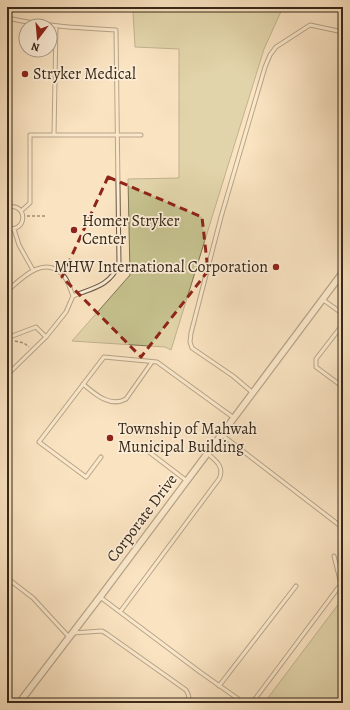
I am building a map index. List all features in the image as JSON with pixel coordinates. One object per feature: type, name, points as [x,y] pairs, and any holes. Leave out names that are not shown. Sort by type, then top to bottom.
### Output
[{"type":"street","name":"Corporate Drive","points":[[22,702],[70,635],[343,272]]},
{"type":"lane","points":[[7,18],[18,21]]},
{"type":"lane","points":[[253,393],[233,376],[192,348],[190,342],[191,333],[237,158],[270,55],[276,47],[310,25],[343,32]]},
{"type":"lane","points":[[7,375],[46,337],[66,312],[73,296],[104,284],[115,273],[119,264],[116,30],[58,26]]},
{"type":"lane","points":[[54,135],[55,58]]},
{"type":"lane","points":[[21,211],[30,203],[30,135],[141,135]]},
{"type":"lane","points":[[7,207],[13,206],[21,211],[23,216],[21,224],[14,229],[7,228]]},
{"type":"lane","points":[[14,229],[19,245],[33,270]]},
{"type":"lane","points":[[7,291],[33,270],[45,266],[56,269],[63,274],[73,296]]},
{"type":"lane","points":[[322,299],[343,314]]},
{"type":"lane","points":[[343,324],[316,360],[316,367],[343,388]]},
{"type":"lane","points":[[7,338],[36,327],[46,337]]},
{"type":"lane","points":[[101,457],[86,477],[40,442],[104,357],[157,362],[234,418]]},
{"type":"lane","points":[[83,384],[99,397],[121,402],[126,399],[152,362]]},
{"type":"lane","points":[[222,434],[343,528]]},
{"type":"lane","points":[[145,449],[187,480]]},
{"type":"lane","points":[[120,612],[221,474],[222,470],[220,465],[207,453]]},
{"type":"lane","points":[[252,703],[341,584],[334,556]]},
{"type":"lane","points":[[7,578],[33,598],[70,635],[102,631],[107,634],[186,690],[189,694],[187,703]]},
{"type":"lane","points":[[219,686],[296,586]]},
{"type":"lane","points":[[100,597],[244,703]]},
{"type":"path","points":[[23,216],[46,216]]},
{"type":"highlighted area","points":[[108,177],[202,217],[208,271],[141,357],[62,277]]},
{"type":"shaded area","points":[[128,7],[283,7],[264,49],[171,350],[165,347],[72,341],[130,275],[128,179],[179,178],[179,49],[135,47],[133,12]]},
{"type":"shaded area","points":[[343,598],[343,703],[264,703]]},
{"type":"place","name":"Stryker Medical","points":[[25,74]]},
{"type":"place","name":"Homer Stryker Center","points":[[74,230]]},
{"type":"place","name":"MHW International Corporation","points":[[276,267]]},
{"type":"place","name":"Township of Mahwah Municipal Building","points":[[110,438]]}]
